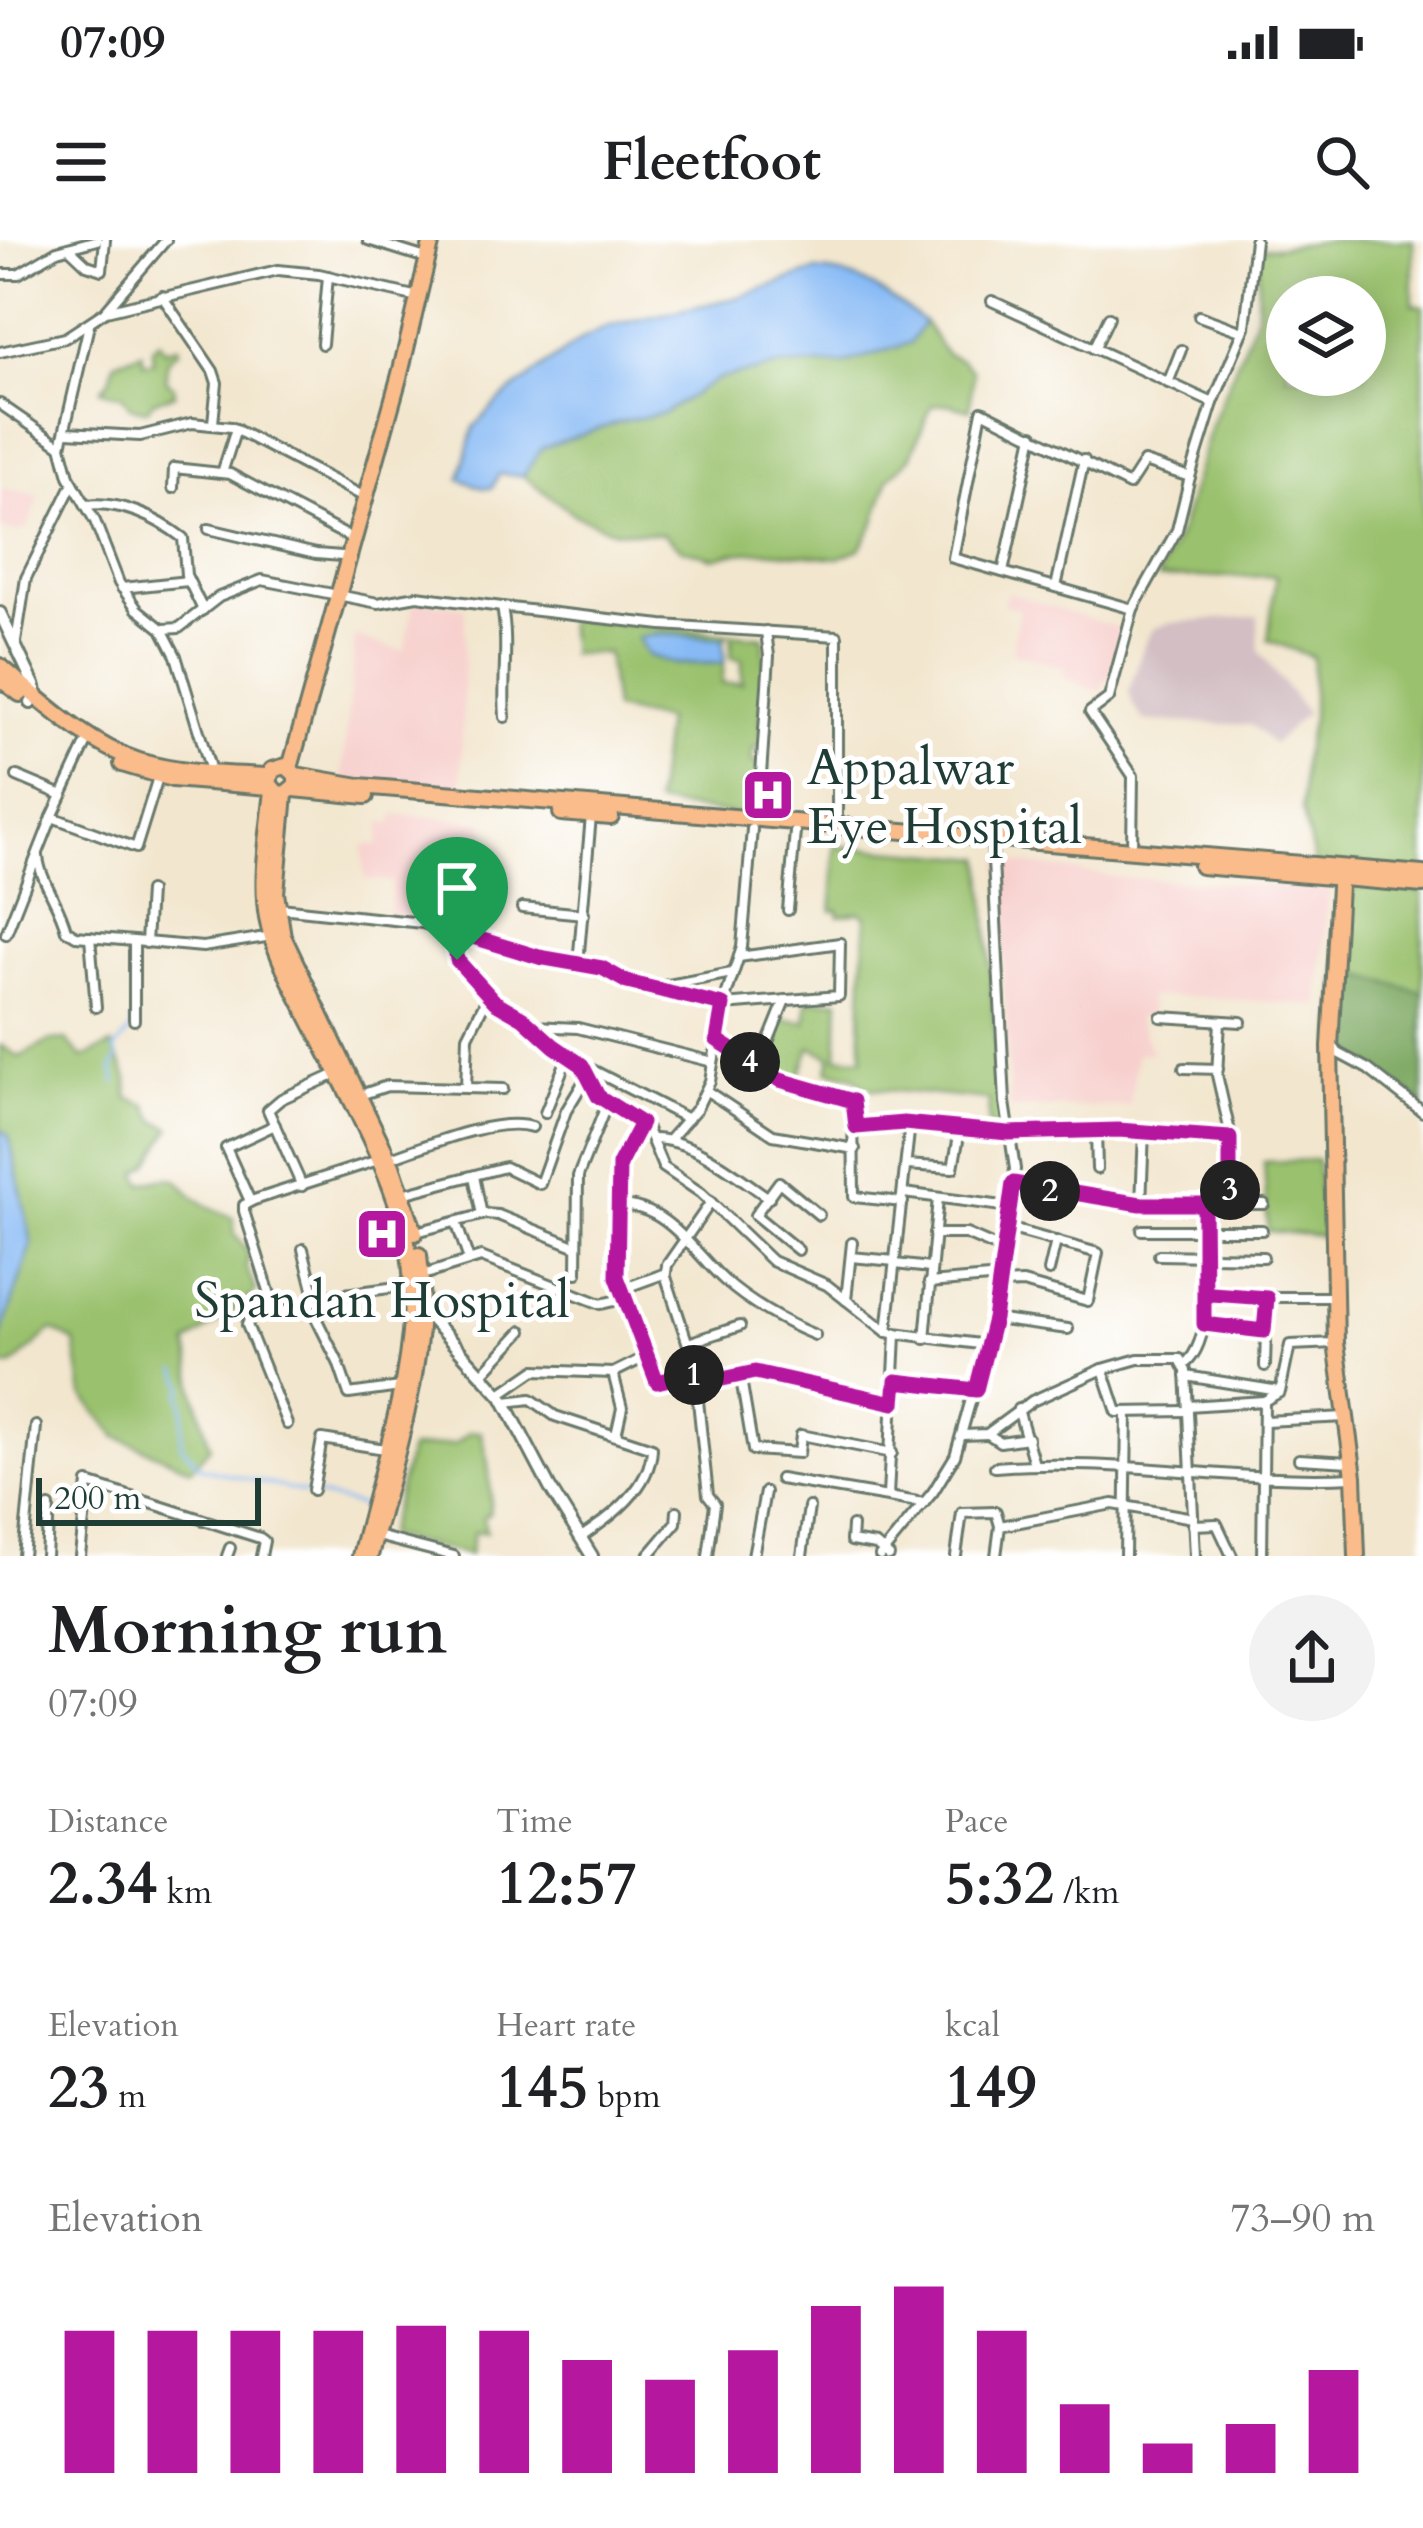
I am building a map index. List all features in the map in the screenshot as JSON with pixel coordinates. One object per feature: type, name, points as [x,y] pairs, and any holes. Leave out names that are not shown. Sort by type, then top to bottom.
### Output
[{"type":"main road","points":[[360,1556],[410,1330],[415,1232],[404,1194],[336,1074],[272,936],[272,907],[282,781],[351,537],[423,252],[432,240]]},
{"type":"main road","points":[[334,595],[414,296]]},
{"type":"main road","points":[[0,666],[86,744],[113,760],[160,771],[360,786],[755,824],[795,832],[1132,852],[1423,885]]},
{"type":"main road","points":[[0,679],[106,747],[160,771],[212,772],[591,816],[837,827],[1340,873],[1423,874]]},
{"type":"main road","points":[[1340,873],[1330,1042],[1336,1343],[1353,1469],[1358,1556]]},
{"type":"main road","points":[[272,907],[383,1160],[404,1226],[422,1309],[418,1357],[370,1556]]},
{"type":"street","points":[[0,274],[18,274],[68,248],[101,240],[102,270],[87,266],[68,248]]},
{"type":"street","points":[[0,352],[53,342],[90,323],[106,311],[166,240]]},
{"type":"street","points":[[368,240],[423,252]]},
{"type":"street","points":[[1132,852],[1133,776],[1090,712],[1109,698],[1132,609],[1177,530],[1213,403],[1243,332],[1255,240]]},
{"type":"street","points":[[106,311],[278,270],[414,296]]},
{"type":"street","points":[[322,344],[328,276]]},
{"type":"street","points":[[162,296],[213,371],[217,383],[213,423]]},
{"type":"street","points":[[992,301],[1213,403]]},
{"type":"street","points":[[1199,316],[1243,332]]},
{"type":"street","points":[[1094,349],[1109,317]]},
{"type":"street","points":[[61,446],[90,323]]},
{"type":"street","points":[[1168,382],[1181,350]]},
{"type":"street","points":[[0,404],[61,446],[122,588],[137,609],[162,629],[176,656],[212,772]]},
{"type":"street","points":[[1132,609],[953,558],[982,411],[1129,485],[1144,462],[1190,477]]},
{"type":"street","points":[[67,432],[140,436],[192,423],[213,423],[236,429],[359,494]]},
{"type":"street","points":[[222,473],[236,429]]},
{"type":"street","points":[[1003,572],[1034,435]]},
{"type":"street","points":[[1056,587],[1084,460]]},
{"type":"street","points":[[173,488],[174,468],[222,473],[351,537]]},
{"type":"street","points":[[16,643],[26,578],[73,483]]},
{"type":"street","points":[[86,505],[124,508],[183,538],[188,580],[202,610]]},
{"type":"street","points":[[208,529],[341,556]]},
{"type":"street","points":[[122,588],[188,580]]},
{"type":"street","points":[[162,629],[178,628],[219,597],[262,580],[377,603],[417,596],[662,625],[837,636],[837,827]]},
{"type":"street","points":[[502,607],[508,637],[502,679],[505,716]]},
{"type":"street","points":[[0,614],[16,643],[33,700]]},
{"type":"street","points":[[670,1139],[707,1091],[723,1005],[739,957],[769,656],[766,631]]},
{"type":"street","points":[[6,934],[86,744]]},
{"type":"street","points":[[52,817],[136,848],[160,771]]},
{"type":"street","points":[[17,776],[62,795]]},
{"type":"street","points":[[578,964],[591,816]]},
{"type":"street","points":[[788,910],[795,832]]},
{"type":"street","points":[[852,1526],[851,1541],[885,1554],[924,1503],[964,1435],[994,1319],[1013,1183],[991,844]]},
{"type":"street","points":[[38,854],[39,869],[62,910],[67,930],[76,936],[203,947],[272,936]]},
{"type":"street","points":[[146,943],[149,892]]},
{"type":"street","points":[[272,907],[422,923],[539,957],[602,968],[627,982],[723,1005],[839,996],[840,943],[739,957]]},
{"type":"street","points":[[522,908],[584,914]]},
{"type":"street","points":[[453,931],[457,960],[488,996],[582,1065],[688,1119]]},
{"type":"street","points":[[90,938],[96,1007]]},
{"type":"street","points":[[134,942],[134,1021]]},
{"type":"street","points":[[651,988],[733,973]]},
{"type":"street","points":[[466,1088],[468,1036],[488,996]]},
{"type":"street","points":[[758,1067],[785,1000]]},
{"type":"street","points":[[1161,1017],[1241,1022]]},
{"type":"street","points":[[1220,1021],[1218,1069],[1230,1138],[1230,1204]]},
{"type":"street","points":[[532,1027],[578,1028],[713,1062]]},
{"type":"street","points":[[717,1040],[780,1080],[853,1101],[854,1197],[938,1198],[1010,1208]]},
{"type":"street","points":[[1330,1042],[1338,1053],[1368,1069],[1423,1112]]},
{"type":"street","points":[[545,1113],[568,1056]]},
{"type":"street","points":[[582,1065],[598,1096],[641,1123],[663,1167],[711,1202],[772,1261],[827,1285],[891,1333],[987,1345]]},
{"type":"street","points":[[1184,1068],[1218,1069]]},
{"type":"street","points":[[302,1186],[268,1110],[281,1099],[336,1074]]},
{"type":"street","points":[[404,1194],[505,1168],[540,1184],[566,1112],[586,1078]]},
{"type":"street","points":[[358,1095],[387,1086],[503,1089]]},
{"type":"street","points":[[707,1091],[773,1135],[855,1150]]},
{"type":"street","points":[[577,1273],[578,1176],[608,1101]]},
{"type":"street","points":[[641,1123],[619,1165],[617,1277],[661,1383],[694,1373]]},
{"type":"street","points":[[856,1127],[910,1123],[1008,1133],[1144,1132],[1230,1138]]},
{"type":"street","points":[[888,1496],[896,1381],[891,1333],[895,1262],[910,1123]]},
{"type":"street","points":[[250,1202],[226,1148],[274,1125]]},
{"type":"street","points":[[532,1127],[476,1132],[244,1204],[276,1314],[312,1301],[397,1287],[470,1261],[490,1259],[601,1304],[665,1274],[711,1202]]},
{"type":"street","points":[[906,1165],[953,1168],[960,1130]]},
{"type":"street","points":[[1096,1131],[1097,1168]]},
{"type":"street","points":[[1141,1204],[1144,1132]]},
{"type":"street","points":[[653,1139],[670,1139],[769,1198]]},
{"type":"street","points":[[474,1176],[482,1215]]},
{"type":"street","points":[[798,1250],[755,1215],[779,1182],[819,1215]]},
{"type":"street","points":[[1013,1183],[1141,1204],[1264,1204]]},
{"type":"street","points":[[926,1339],[938,1198]]},
{"type":"street","points":[[1195,1556],[1185,1364],[1200,1345],[1204,1324],[1204,1204]]},
{"type":"street","points":[[617,1205],[639,1205],[687,1238],[727,1282],[815,1335]]},
{"type":"street","points":[[415,1232],[498,1215],[577,1247]]},
{"type":"street","points":[[456,1222],[470,1261]]},
{"type":"street","points":[[929,1283],[1023,1282],[1088,1301],[1099,1253],[1008,1228]]},
{"type":"street","points":[[1142,1230],[1262,1231]]},
{"type":"street","points":[[934,1234],[966,1234],[1005,1251]]},
{"type":"street","points":[[1049,1271],[1056,1241]]},
{"type":"street","points":[[846,1300],[852,1243]]},
{"type":"street","points":[[303,1249],[312,1301],[349,1394],[400,1387]]},
{"type":"street","points":[[1159,1255],[1263,1257]]},
{"type":"street","points":[[851,1257],[930,1268]]},
{"type":"street","points":[[665,1274],[688,1342],[708,1495],[715,1504],[709,1556]]},
{"type":"street","points":[[1205,1297],[1337,1297]]},
{"type":"street","points":[[1265,1366],[1267,1298]]},
{"type":"street","points":[[273,1304],[251,1314],[248,1325],[287,1424]]},
{"type":"street","points":[[422,1309],[503,1398],[587,1548]]},
{"type":"street","points":[[994,1319],[1068,1329]]},
{"type":"street","points":[[1204,1324],[1264,1331]]},
{"type":"street","points":[[688,1342],[740,1326]]},
{"type":"street","points":[[483,1373],[522,1331]]},
{"type":"street","points":[[1103,1370],[1114,1409],[1127,1413],[1264,1401],[1280,1391],[1291,1345],[1336,1343]]},
{"type":"street","points":[[503,1398],[535,1370],[613,1373],[647,1356]]},
{"type":"street","points":[[964,1435],[988,1434],[1018,1409],[1103,1370],[1138,1359],[1169,1358],[1185,1364]]},
{"type":"street","points":[[613,1373],[622,1408],[616,1435]]},
{"type":"street","points":[[695,1385],[740,1373],[778,1375],[894,1403]]},
{"type":"street","points":[[740,1373],[753,1450],[799,1453],[801,1435],[892,1453]]},
{"type":"street","points":[[1186,1376],[1280,1391]]},
{"type":"street","points":[[896,1381],[976,1390]]},
{"type":"street","points":[[503,1398],[531,1399],[555,1416],[652,1448],[643,1479],[587,1548],[572,1556]]},
{"type":"street","points":[[1262,1556],[1264,1401]]},
{"type":"street","points":[[1018,1409],[1034,1465]]},
{"type":"street","points":[[1125,1556],[1127,1413]]},
{"type":"street","points":[[1264,1421],[1346,1417]]},
{"type":"street","points":[[23,1556],[36,1426]]},
{"type":"street","points":[[988,1434],[1000,1442],[1028,1438]]},
{"type":"street","points":[[313,1490],[322,1439],[385,1450]]},
{"type":"street","points":[[1299,1459],[1353,1469]]},
{"type":"street","points":[[995,1467],[1126,1466],[1265,1478],[1353,1469]]},
{"type":"street","points":[[780,1479],[924,1503]]},
{"type":"street","points":[[80,1556],[88,1483],[260,1538],[264,1540],[261,1556]]},
{"type":"street","points":[[753,1556],[765,1492]]},
{"type":"street","points":[[1000,1526],[1114,1504],[1217,1525],[1232,1556]]},
{"type":"street","points":[[46,1556],[49,1507]]},
{"type":"street","points":[[802,1556],[808,1507]]},
{"type":"street","points":[[648,1556],[676,1523],[677,1511]]},
{"type":"street","points":[[956,1556],[962,1513],[996,1512],[1000,1526],[997,1556]]},
{"type":"street","points":[[375,1535],[454,1556]]},
{"type":"shaded area","points":[[0,488],[40,495],[27,528],[17,532],[0,529]]},
{"type":"shaded area","points":[[1007,592],[1123,630],[1101,692],[1063,677],[1065,668],[1012,652],[1019,610],[1003,604]]},
{"type":"shaded area","points":[[414,600],[465,607],[461,791],[342,780],[355,637],[404,651]]},
{"type":"shaded area","points":[[1258,616],[1259,651],[1306,713],[1273,744],[1251,725],[1144,721],[1129,691],[1153,629],[1169,623]]},
{"type":"shaded area","points":[[394,814],[485,822],[481,882],[494,883],[496,920],[389,914],[392,881],[364,879],[363,851],[364,845],[379,845],[381,822],[392,823]]},
{"type":"shaded area","points":[[999,860],[1123,878],[1329,889],[1318,1006],[1149,997],[1150,1015],[1137,1017],[1152,1053],[1137,1053],[1130,1106],[1010,1109]]},
{"type":"green space","points":[[1334,240],[1413,240],[1413,304],[1423,306],[1423,873],[1316,868],[1302,809],[1313,657],[1268,640],[1276,576],[1158,578],[1180,530],[1211,425],[1257,314],[1259,249]]},
{"type":"green space","points":[[924,322],[946,354],[973,371],[970,410],[932,405],[910,458],[889,478],[875,522],[860,549],[839,558],[765,551],[713,558],[682,549],[663,534],[612,530],[575,515],[523,476],[541,448],[619,422],[664,413],[718,379],[780,366],[844,364],[910,343]]},
{"type":"green space","points":[[159,341],[165,350],[178,346],[166,371],[175,395],[153,401],[147,410],[130,407],[122,395],[101,390],[115,362],[142,352],[144,363],[153,362],[152,348]]},
{"type":"green space","points":[[567,617],[728,634],[724,639],[658,634],[639,638],[675,664],[724,663],[722,684],[742,683],[742,659],[731,658],[732,634],[763,637],[759,747],[753,748],[752,762],[758,762],[754,817],[655,804],[665,720],[614,710],[607,653],[570,654]]},
{"type":"green space","points":[[835,846],[983,858],[1001,1128],[988,1128],[989,1100],[866,1088],[853,1076],[828,1071],[831,1056],[810,1047],[798,1082],[761,1066],[780,1019],[806,1022],[807,1001],[839,1000],[837,1057],[863,1058],[866,916],[859,912],[839,916],[838,910],[832,911]]},
{"type":"green space","points":[[1357,886],[1422,892],[1423,993],[1343,971],[1344,1046],[1423,1103],[1423,1109],[1388,1079],[1339,1051],[1335,1043],[1344,897]]},
{"type":"green space","points":[[1343,970],[1423,993],[1423,1103],[1344,1046],[1339,1033]]},
{"type":"green space","points":[[66,1040],[83,1058],[112,1045],[128,1079],[128,1098],[147,1105],[155,1120],[171,1128],[149,1164],[138,1172],[142,1184],[167,1178],[179,1182],[204,1204],[233,1218],[235,1235],[249,1253],[246,1267],[256,1291],[188,1344],[210,1447],[191,1469],[117,1437],[83,1395],[75,1342],[52,1330],[13,1365],[0,1367],[0,1338],[32,1244],[9,1137],[0,1128],[0,1045],[19,1057],[50,1041]]},
{"type":"green space","points":[[1317,1160],[1323,1236],[1268,1231],[1264,1162]]},
{"type":"green space","points":[[470,1432],[481,1432],[490,1495],[489,1514],[483,1517],[486,1532],[474,1532],[469,1555],[386,1536],[410,1449],[455,1444]]},
{"type":"water","points":[[815,271],[860,281],[924,322],[910,343],[844,364],[780,366],[718,379],[664,413],[619,422],[542,448],[523,476],[499,474],[492,488],[460,479],[474,427],[500,400],[580,340],[609,326],[735,298]]},
{"type":"water","points":[[658,634],[724,639],[724,663],[675,664],[647,655],[638,638]]},
{"type":"water","points":[[0,1128],[9,1137],[32,1244],[0,1338]]},
{"type":"waterway","points":[[116,1083],[112,1067],[119,1057],[114,1050],[132,1029],[131,1020]]},
{"type":"waterway","points":[[177,1370],[185,1387],[181,1445],[202,1468],[366,1507]]},
{"type":"place","name":"Appalwar Eye Hospital","points":[[768,795]]},
{"type":"place","name":"Spandan Hospital","points":[[382,1234]]},
{"type":"route","points":[[457,960],[453,931],[539,957],[602,968],[627,982],[723,1005],[717,1040],[780,1080],[853,1101],[856,1127],[904,1123],[1008,1133],[1118,1130],[1230,1138],[1230,1204],[1204,1204],[1205,1297],[1267,1298],[1264,1331],[1204,1324],[1204,1204],[1141,1204],[1013,1183],[994,1319],[976,1390],[896,1381],[894,1403],[755,1372],[695,1385],[694,1373],[657,1382],[617,1277],[619,1165],[641,1123],[598,1096],[582,1065],[495,1002],[457,960]]}]
